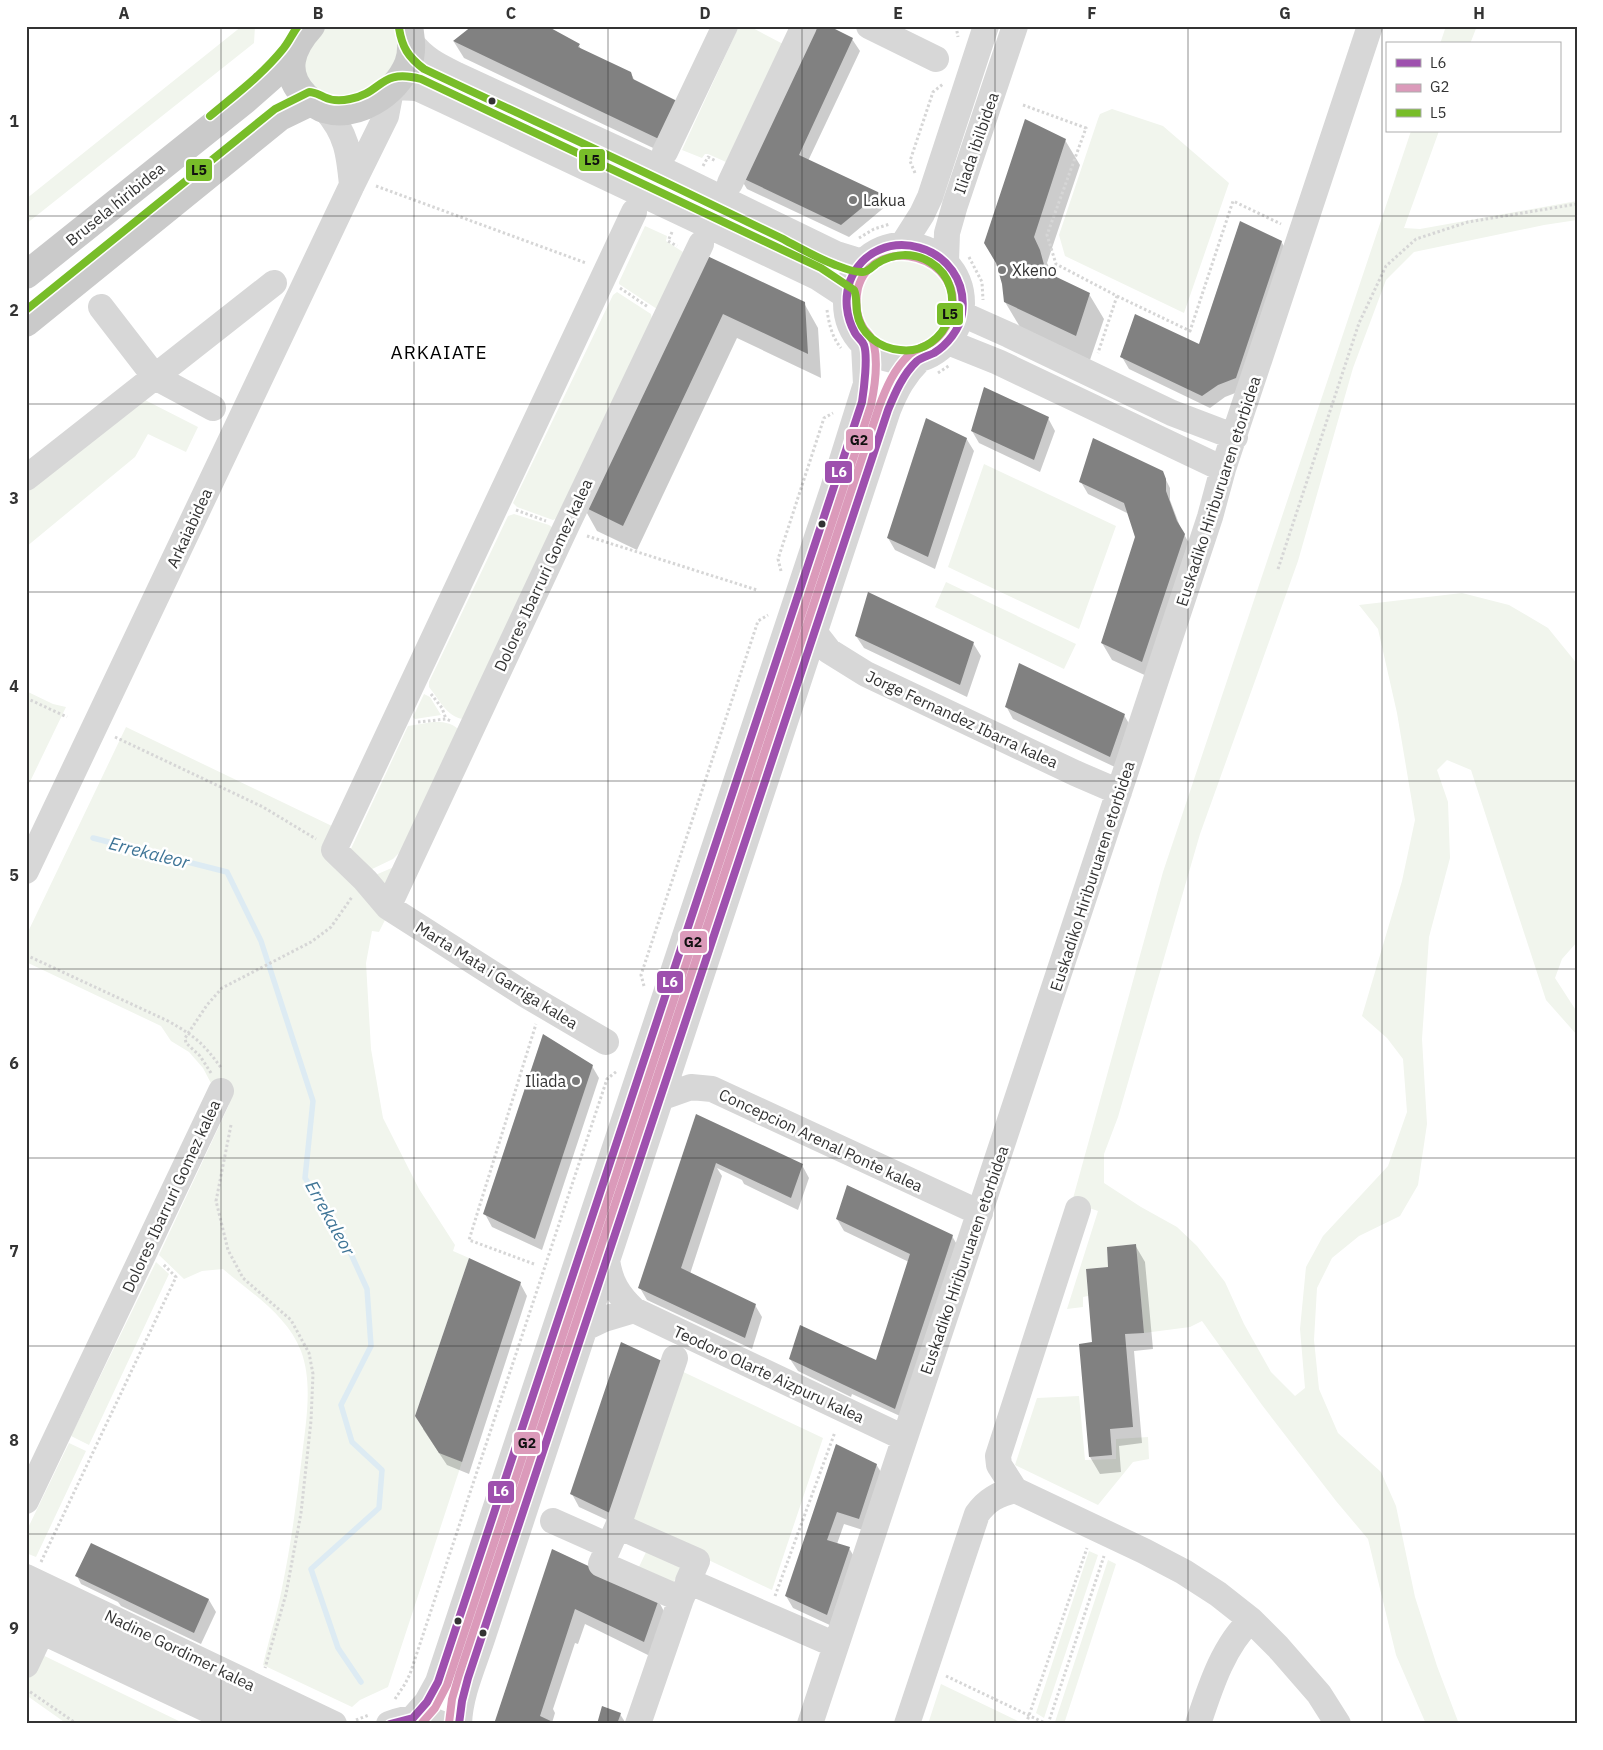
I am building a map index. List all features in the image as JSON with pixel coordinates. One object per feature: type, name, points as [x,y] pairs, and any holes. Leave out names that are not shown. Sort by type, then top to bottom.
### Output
[{"type":"main road","name":"Brusela hiribidea","points":[[26,275],[245,100],[270,78],[293,53],[298,42],[311,26]]},
{"type":"main road","points":[[293,53],[292,77],[298,89],[318,105],[341,111],[357,108],[372,102],[392,88],[409,63],[411,35]]},
{"type":"main road","points":[[26,323],[280,118],[318,105]]},
{"type":"street","points":[[665,152],[725,26]]},
{"type":"street","points":[[730,183],[804,26]]},
{"type":"street","points":[[869,26],[941,70]]},
{"type":"street","name":"Iliada ibilbidea","points":[[899,233],[922,214],[930,197],[986,26]]},
{"type":"street","name":"Iliada ibilbidea","points":[[946,261],[947,233],[955,205],[1015,26]]},
{"type":"street","name":"Euskadiko Hiriburuaren etorbidea","points":[[810,1724],[1210,518],[1223,469],[1370,26]]},
{"type":"street","points":[[411,35],[421,54],[457,75],[851,259],[892,245],[899,233],[946,261],[952,268],[960,286],[963,304],[962,314],[948,342],[934,353],[919,360],[908,371],[896,390],[888,410],[583,1329],[465,1692],[459,1724]]},
{"type":"street","points":[[392,88],[417,88],[426,92],[836,289],[855,335],[853,347],[866,384],[830,498],[438,1682],[427,1702],[392,1714]]},
{"type":"street","name":"Arkaiabidea","points":[[26,871],[364,185],[386,116],[392,88]]},
{"type":"street","points":[[318,105],[339,129],[364,185]]},
{"type":"street","points":[[334,850],[634,212]]},
{"type":"street","name":"Dolores Ibarruri Gomez kalea","points":[[388,907],[701,244]]},
{"type":"street","points":[[836,289],[852,278],[851,259]]},
{"type":"street","points":[[26,478],[274,283]]},
{"type":"street","points":[[101,307],[155,377],[213,408]]},
{"type":"street","points":[[962,314],[1172,414],[1235,437]]},
{"type":"street","points":[[948,342],[1007,366],[1223,469]]},
{"type":"street","points":[[853,347],[884,358],[901,361],[919,360]]},
{"type":"street","name":"Jorge Fernandez Ibarra kalea","points":[[815,633],[829,651],[866,674],[1119,792]]},
{"type":"street","name":"Marta Mata i Garriga kalea","points":[[334,850],[365,880],[388,907],[606,1042]]},
{"type":"street","name":"Dolores Ibarruri Gomez kalea","points":[[26,1501],[223,1083]]},
{"type":"street","name":"Concepcion Arenal Ponte kalea","points":[[660,1098],[691,1087],[712,1089],[935,1194],[980,1213]]},
{"type":"street","points":[[1078,1209],[998,1456],[999,1465],[1015,1490],[1144,1550],[1184,1572],[1218,1594],[1251,1620],[1278,1647],[1319,1694],[1338,1724]]},
{"type":"street","name":"Teodoro Olarte Aizpuru kalea","points":[[607,1260],[609,1274],[614,1286],[621,1298],[634,1310],[904,1438]]},
{"type":"street","points":[[583,1329],[604,1319],[634,1310]]},
{"type":"street","points":[[675,1358],[614,1536],[601,1564],[768,1616],[824,1640]]},
{"type":"street","points":[[906,1724],[977,1514],[983,1505],[992,1498],[1015,1490]]},
{"type":"street","points":[[553,1521],[614,1536],[697,1561],[638,1724]]},
{"type":"street","name":"Nadine Gordimer kalea","points":[[28,1585],[40,1622],[238,1724]]},
{"type":"street","name":"Nadine Gordimer kalea","points":[[28,1585],[343,1722]]},
{"type":"street","points":[[1198,1724],[1206,1700],[1231,1644],[1239,1631],[1251,1620]]},
{"type":"street","points":[[26,1665],[40,1622]]},
{"type":"street","name":"Nadine Gordimer kalea","points":[[40,1622],[287,1724]]},
{"type":"street","points":[[392,1714],[426,1719],[442,1724]]},
{"type":"path","points":[[956,26],[960,44]]},
{"type":"path","points":[[919,180],[910,161],[941,70]]},
{"type":"path","points":[[1023,105],[1086,128],[1047,235],[1056,264],[1190,331],[1232,200],[1283,226]]},
{"type":"path","points":[[364,185],[605,274],[666,319]]},
{"type":"path","points":[[1278,569],[1359,323],[1386,266],[1416,239],[1468,222],[1577,204]]},
{"type":"path","points":[[851,259],[849,245],[864,235],[899,233]]},
{"type":"path","points":[[836,289],[826,308],[829,324],[833,336],[853,347]]},
{"type":"path","points":[[1097,356],[1117,296]]},
{"type":"path","points":[[783,577],[778,559],[784,540],[824,418],[837,412]]},
{"type":"path","points":[[497,502],[565,529],[757,590]]},
{"type":"path","points":[[645,992],[641,975],[742,668],[758,621],[770,614]]},
{"type":"path","points":[[26,698],[68,717]]},
{"type":"path","points":[[393,724],[446,719],[471,730]]},
{"type":"path","points":[[115,737],[263,807],[334,850]]},
{"type":"path","points":[[190,1033],[207,1005],[222,988],[311,942],[331,927],[365,880]]},
{"type":"path","points":[[26,956],[168,1021],[190,1033],[202,1043],[222,1068],[223,1083]]},
{"type":"path","points":[[534,1264],[469,1240],[542,1004]]},
{"type":"path","name":"Dolores Ibarruri Gomez kalea","points":[[190,1033],[185,1038],[186,1044],[200,1056],[223,1083]]},
{"type":"path","points":[[343,1722],[392,1714],[410,1674],[607,1079],[620,1069]]},
{"type":"path","points":[[233,1116],[216,1201],[228,1250],[244,1278],[291,1320],[309,1353],[314,1374],[312,1421],[301,1513],[286,1594],[264,1672]]},
{"type":"path","points":[[28,1585],[176,1278],[146,1248]]},
{"type":"path","points":[[768,1616],[834,1432]]},
{"type":"path","points":[[1026,1724],[1088,1545]]},
{"type":"path","points":[[938,1672],[1048,1724],[1105,1553]]},
{"type":"path","points":[[26,1689],[76,1724]]},
{"type":"shaded area","points":[[242,26],[255,26],[254,43],[26,224],[26,199]]},
{"type":"shaded area","points":[[322,26],[399,26],[397,58],[382,81],[359,95],[336,99],[324,95],[315,90],[304,73],[305,60]]},
{"type":"shaded area","points":[[739,26],[749,26],[783,44],[726,162],[708,154],[705,154],[702,158],[682,150]]},
{"type":"shaded area","points":[[1446,26],[1477,26],[1471,42],[1441,42]]},
{"type":"shaded area","points":[[462,88],[673,188],[669,197],[458,97]]},
{"type":"shaded area","points":[[1112,109],[1163,126],[1229,183],[1184,313],[1065,256],[1059,235],[1100,114]]},
{"type":"shaded area","points":[[1411,132],[1439,132],[1404,228],[1420,229],[1577,201],[1577,220],[1414,252],[1386,280],[1353,368],[1298,561],[1200,834],[1118,1117],[1104,1154],[1104,1183],[1177,1227],[1197,1246],[1225,1282],[1244,1324],[1271,1372],[1295,1396],[1305,1388],[1300,1329],[1306,1267],[1323,1236],[1388,1166],[1407,1112],[1403,1059],[1387,1038],[1362,1016],[1402,881],[1415,820],[1397,713],[1378,629],[1359,605],[1462,593],[1509,605],[1548,628],[1577,665],[1577,942],[1562,959],[1555,978],[1577,1012],[1577,1035],[1546,1000],[1471,770],[1447,760],[1437,770],[1448,802],[1450,858],[1429,937],[1422,1039],[1427,1124],[1418,1185],[1400,1216],[1359,1236],[1332,1258],[1317,1288],[1314,1340],[1319,1389],[1338,1433],[1381,1472],[1396,1506],[1415,1597],[1437,1666],[1459,1724],[1426,1724],[1396,1655],[1368,1539],[1336,1501],[1262,1405],[1202,1321],[1190,1327],[1144,1333],[1136,1244],[1107,1247],[1108,1267],[1086,1269],[1088,1296],[1083,1297],[1083,1307],[1067,1309],[1098,1211],[1072,1202],[1163,872]]},
{"type":"shaded area","points":[[694,197],[797,246],[792,255],[690,206]]},
{"type":"shaded area","points":[[645,226],[667,236],[666,241],[683,252],[657,309],[619,284]]},
{"type":"shaded area","points":[[905,253],[923,257],[939,267],[949,283],[953,301],[949,319],[939,335],[923,345],[905,349],[887,345],[871,335],[861,319],[857,301],[861,283],[871,267],[887,257]]},
{"type":"shaded area","points":[[617,292],[651,314],[652,320],[558,518],[553,520],[517,507],[513,503],[613,295]]},
{"type":"shaded area","points":[[143,399],[198,427],[186,452],[148,434],[135,457],[26,547],[26,491]]},
{"type":"shaded area","points":[[984,464],[1116,526],[1079,629],[948,567]]},
{"type":"shaded area","points":[[514,514],[553,528],[463,719],[457,718],[443,706],[429,687],[429,682],[508,516]]},
{"type":"shaded area","points":[[946,582],[1076,644],[1064,669],[935,607]]},
{"type":"shaded area","points":[[26,691],[53,704],[66,707],[26,790]]},
{"type":"shaded area","points":[[424,694],[430,697],[441,715],[415,719],[413,717]]},
{"type":"shaded area","points":[[443,722],[458,729],[401,851],[393,859],[368,871],[373,876],[394,867],[387,916],[379,932],[372,931],[366,963],[371,1049],[383,1118],[419,1189],[455,1245],[453,1251],[469,1258],[415,1416],[439,1452],[462,1462],[388,1687],[360,1700],[352,1707],[263,1665],[278,1607],[294,1522],[307,1416],[307,1376],[301,1351],[295,1338],[278,1316],[223,1269],[202,1271],[184,1279],[159,1255],[229,1105],[213,1087],[203,1068],[189,1052],[171,1041],[161,1026],[26,962],[26,936],[126,727],[334,827],[349,853],[408,726]]},
{"type":"shaded area","points":[[661,1036],[671,1039],[460,1679],[450,1676]]},
{"type":"shaded area","points":[[156,1262],[169,1274],[89,1445],[71,1436]]},
{"type":"shaded area","points":[[677,1369],[823,1438],[772,1590],[626,1521]]},
{"type":"shaded area","points":[[1079,1396],[1085,1460],[1116,1459],[1116,1439],[1148,1437],[1149,1459],[1133,1462],[1098,1505],[1015,1465],[1037,1398]]},
{"type":"shaded area","points":[[69,1443],[86,1451],[36,1557],[26,1553],[26,1532]]},
{"type":"shaded area","points":[[647,1550],[681,1567],[672,1586],[638,1569]]},
{"type":"shaded area","points":[[1089,1551],[1098,1555],[1044,1718],[1036,1713]]},
{"type":"shaded area","points":[[1108,1560],[1116,1564],[1064,1724],[1055,1722]]},
{"type":"shaded area","points":[[26,1647],[185,1724],[67,1724],[26,1695]]},
{"type":"shaded area","points":[[941,1684],[1018,1721],[1017,1724],[928,1724]]},
{"type":"building","points":[[472,26],[547,26],[580,44],[578,47],[631,72],[633,79],[679,102],[661,140],[453,41]]},
{"type":"building","points":[[808,26],[829,26],[853,38],[799,155],[880,193],[841,225],[738,176]]},
{"type":"building","points":[[1025,119],[1066,139],[1034,237],[1046,272],[1090,293],[1076,336],[1004,302],[1002,284],[996,263],[984,243]]},
{"type":"building","points":[[1240,221],[1282,241],[1236,378],[1218,385],[1202,396],[1120,357],[1135,314],[1199,344]]},
{"type":"building","points":[[701,253],[805,302],[808,354],[723,314],[623,526],[582,506]]},
{"type":"building","points":[[984,387],[1049,417],[1034,460],[971,431]]},
{"type":"building","points":[[926,418],[967,438],[928,557],[887,538]]},
{"type":"building","points":[[1093,438],[1163,471],[1166,479],[1166,491],[1177,521],[1185,534],[1142,662],[1101,643],[1135,537],[1124,503],[1079,482]]},
{"type":"building","points":[[868,592],[974,642],[960,685],[855,636]]},
{"type":"building","points":[[1019,663],[1125,714],[1110,757],[1005,707]]},
{"type":"building","points":[[543,1034],[593,1065],[535,1239],[483,1214]]},
{"type":"building","points":[[696,1114],[803,1164],[791,1198],[716,1163],[681,1268],[756,1304],[745,1338],[638,1288]]},
{"type":"building","points":[[847,1185],[953,1235],[895,1409],[789,1359],[800,1325],[876,1360],[910,1254],[836,1219]]},
{"type":"building","points":[[1136,1244],[1144,1333],[1125,1334],[1133,1427],[1110,1429],[1112,1455],[1089,1457],[1079,1344],[1092,1342],[1086,1269],[1108,1267],[1107,1247]]},
{"type":"building","points":[[469,1258],[521,1282],[462,1462],[439,1453],[415,1416]]},
{"type":"building","points":[[621,1342],[662,1361],[612,1514],[570,1494]]},
{"type":"building","points":[[836,1444],[877,1464],[859,1519],[837,1512],[827,1540],[850,1547],[827,1615],[785,1596]]},
{"type":"building","points":[[91,1543],[209,1599],[194,1633],[75,1576]]},
{"type":"building","points":[[552,1549],[659,1599],[644,1642],[575,1609],[540,1716],[557,1724],[494,1724]]},
{"type":"building","points":[[602,1706],[621,1713],[617,1724],[597,1724]]},
{"type":"waterway","name":"Errekaleor","points":[[93,838],[227,872],[261,941],[313,1101],[305,1178],[340,1230],[367,1289],[371,1346],[341,1405],[352,1442],[382,1470],[379,1508],[311,1569],[338,1648],[361,1682]]},
{"type":"transit line","name":"L5","points":[[210,116],[275,58],[298,26]]},
{"type":"transit line","name":"L5","points":[[26,310],[275,109],[309,92],[330,99],[347,100],[361,96],[389,79],[407,76],[421,79],[821,268],[854,290],[857,312],[862,327],[878,343],[892,349],[917,349],[931,342],[942,332],[949,318],[952,303],[950,288],[943,273],[930,262],[910,255],[903,255],[883,260],[867,271],[859,272],[848,270],[826,261],[686,192],[424,69],[407,51],[399,28]]},
{"type":"transit line","name":"L6","points":[[390,1724],[413,1718],[427,1702],[438,1682],[862,402],[866,357],[863,343],[852,327],[848,314],[847,294],[850,281],[862,261],[879,250],[899,245],[919,248],[938,256],[952,270],[961,290],[961,320],[956,331],[944,346],[912,366],[900,384],[888,410],[468,1678],[459,1724]]},
{"type":"transit line","name":"G2","points":[[421,1724],[435,1708],[447,1685],[871,405],[876,375],[876,359],[873,340],[861,324],[858,314],[856,304],[858,288],[867,270],[882,260],[899,256],[917,258],[933,266],[945,278],[952,295],[951,315],[946,327],[937,338],[911,353],[899,366],[879,407],[459,1675],[452,1699],[449,1723]]},
{"type":"place","name":"Lakua","points":[[853,200]]},
{"type":"place","name":"Xkeno","points":[[1002,270]]},
{"type":"place","name":"Iliada","points":[[576,1081]]},
{"type":"district","name":"ARKAIATE","points":[[439,352]]}]
